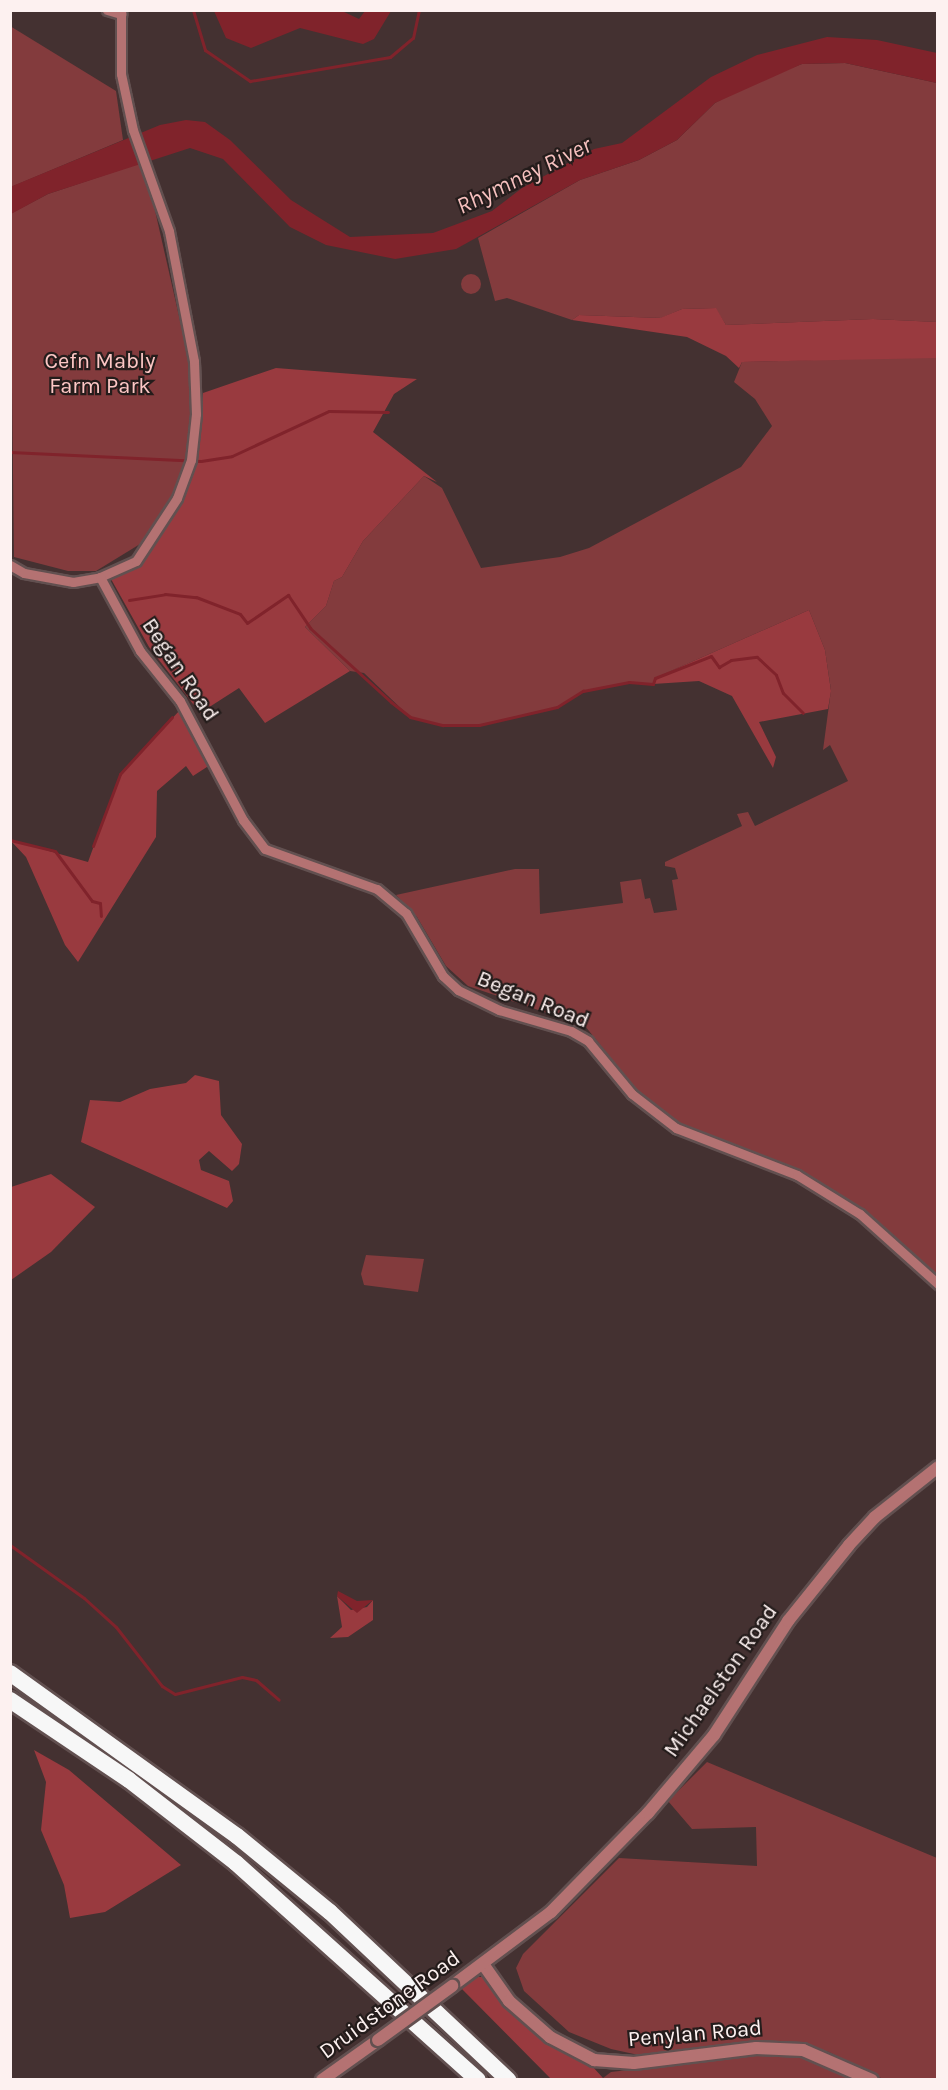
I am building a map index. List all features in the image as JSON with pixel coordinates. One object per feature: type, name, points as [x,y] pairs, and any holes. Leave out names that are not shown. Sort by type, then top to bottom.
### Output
[{"type":"highway","points":[[10,1673],[237,1836],[330,1912],[508,2079]]},
{"type":"highway","points":[[10,1700],[129,1780],[236,1863],[478,2079]]},
{"type":"street","points":[[10,565],[65,580],[100,577],[136,561],[177,498],[191,460],[196,414],[194,361],[169,231],[148,165],[133,130],[121,74],[121,12],[107,10]]},
{"type":"street","name":"Began Road","points":[[100,577],[140,651],[192,721],[243,820],[265,849],[377,889],[406,913],[443,976],[458,990],[499,1010],[571,1031],[588,1041],[632,1094],[676,1128],[797,1175],[860,1214],[938,1284]]},
{"type":"street","name":"Michaelston Road","points":[[483,1964],[551,1912],[648,1813],[714,1735],[788,1621],[849,1545],[875,1517],[938,1467]]},
{"type":"street","name":"Druidstone Road","points":[[322,2079],[483,1964]]},
{"type":"street","name":"Penylan Road","points":[[483,1964],[517,2009],[550,2037],[594,2060],[634,2063],[756,2048],[803,2050],[872,2079]]},
{"type":"green space","points":[[10,26],[116,91],[123,140],[11,187]]},
{"type":"green space","points":[[845,63],[937,83],[937,322],[873,319],[726,325],[715,308],[682,309],[661,318],[579,315],[572,320],[507,298],[495,301],[478,238],[580,180],[639,160],[677,140],[715,103],[754,82],[802,64]]},
{"type":"green space","name":"Cefn Mably Farm Park","points":[[144,162],[191,369],[191,425],[183,472],[166,510],[145,541],[96,571],[68,571],[14,557],[10,214],[48,194]]},
{"type":"green space","points":[[467,274],[475,274],[481,280],[481,288],[475,294],[467,294],[461,288],[461,280]]},
{"type":"green space","points":[[937,358],[937,1277],[854,1204],[798,1169],[692,1133],[667,1118],[641,1095],[585,1026],[468,986],[446,966],[417,917],[396,895],[515,869],[539,869],[540,914],[623,903],[620,882],[641,879],[645,899],[650,898],[654,913],[677,910],[672,880],[678,879],[675,868],[665,866],[665,862],[742,826],[737,814],[748,812],[755,826],[848,781],[830,745],[823,750],[831,690],[825,650],[809,610],[655,678],[653,684],[629,682],[583,691],[557,707],[479,725],[443,725],[410,717],[364,673],[350,671],[305,627],[326,606],[334,581],[342,577],[363,541],[424,476],[442,488],[481,568],[560,557],[589,548],[741,467],[772,426],[755,399],[734,382],[742,362]]},
{"type":"green space","points":[[366,1255],[424,1259],[418,1292],[364,1285],[361,1274]]},
{"type":"green space","points":[[707,1762],[937,1858],[937,2079],[883,2079],[829,2052],[796,2043],[643,2056],[611,2049],[569,2032],[524,1991],[516,1968],[523,1954],[619,1858],[757,1866],[756,1827],[692,1829],[668,1801]]},
{"type":"green space","points":[[781,2052],[796,2053],[858,2079],[603,2078],[611,2072]]},
{"type":"shaded area","points":[[214,11],[342,11],[359,19],[365,11],[391,11],[374,39],[363,44],[300,28],[251,48],[226,38]]},
{"type":"shaded area","points":[[827,37],[877,40],[937,53],[937,83],[845,63],[802,64],[715,103],[677,140],[639,160],[580,180],[456,249],[395,259],[326,245],[290,227],[223,159],[190,148],[48,194],[11,214],[10,187],[160,125],[186,120],[205,122],[230,140],[291,200],[350,237],[433,233],[492,211],[522,188],[594,149],[622,143],[711,77],[757,55]]},
{"type":"shaded area","points":[[716,308],[726,325],[873,319],[937,322],[937,358],[742,362],[739,368],[726,356],[687,337],[572,320],[579,315],[660,318],[682,309]]},
{"type":"shaded area","points":[[276,368],[417,379],[394,394],[373,432],[437,482],[424,476],[363,541],[342,577],[334,581],[326,606],[305,627],[350,671],[265,723],[239,688],[200,713],[149,647],[111,579],[150,553],[181,501],[198,455],[203,393]]},
{"type":"shaded area","points":[[809,610],[825,650],[831,691],[828,709],[759,722],[776,757],[773,768],[732,696],[699,681],[653,684],[655,678]]},
{"type":"shaded area","points":[[180,710],[210,765],[193,776],[186,766],[157,791],[156,837],[78,962],[65,945],[26,857],[10,840],[88,862],[120,774]]},
{"type":"shaded area","points":[[195,1075],[219,1081],[221,1115],[242,1144],[239,1164],[232,1171],[209,1151],[199,1160],[201,1170],[229,1181],[233,1201],[227,1208],[81,1142],[90,1100],[120,1102],[150,1089],[186,1083]]},
{"type":"shaded area","points":[[51,1174],[95,1207],[51,1252],[11,1280],[11,1187]]},
{"type":"shaded area","points":[[338,1591],[357,1601],[373,1600],[357,1613],[337,1596]]},
{"type":"shaded area","points":[[337,1596],[351,1610],[367,1607],[373,1600],[373,1620],[348,1637],[330,1638],[342,1627]]},
{"type":"shaded area","points":[[34,1750],[69,1770],[181,1865],[105,1912],[70,1918],[64,1885],[41,1830],[46,1782]]},
{"type":"shaded area","points":[[478,1977],[485,1977],[553,2045],[592,2066],[603,2078],[551,2079],[460,1987]]},
{"type":"waterway","points":[[193,10],[205,50],[250,81],[390,57],[413,38],[419,10]]},
{"type":"waterway","points":[[10,452],[201,461],[232,456],[329,411],[388,412]]},
{"type":"waterway","points":[[129,600],[165,594],[196,597],[240,614],[247,623],[288,595],[310,628],[391,702],[410,717],[443,725],[479,725],[557,707],[583,691],[629,682],[653,684],[655,678],[711,656],[719,667],[731,660],[757,657],[776,675],[783,693],[803,713]]},
{"type":"waterway","points":[[93,846],[120,774],[172,717]]},
{"type":"waterway","points":[[10,840],[55,851],[92,901],[100,903],[101,916]]},
{"type":"waterway","points":[[10,1545],[84,1598],[116,1627],[162,1686],[175,1694],[242,1677],[256,1680],[279,1700]]},
{"type":"water label","name":"Rhymney River","points":[[524,176]]}]
